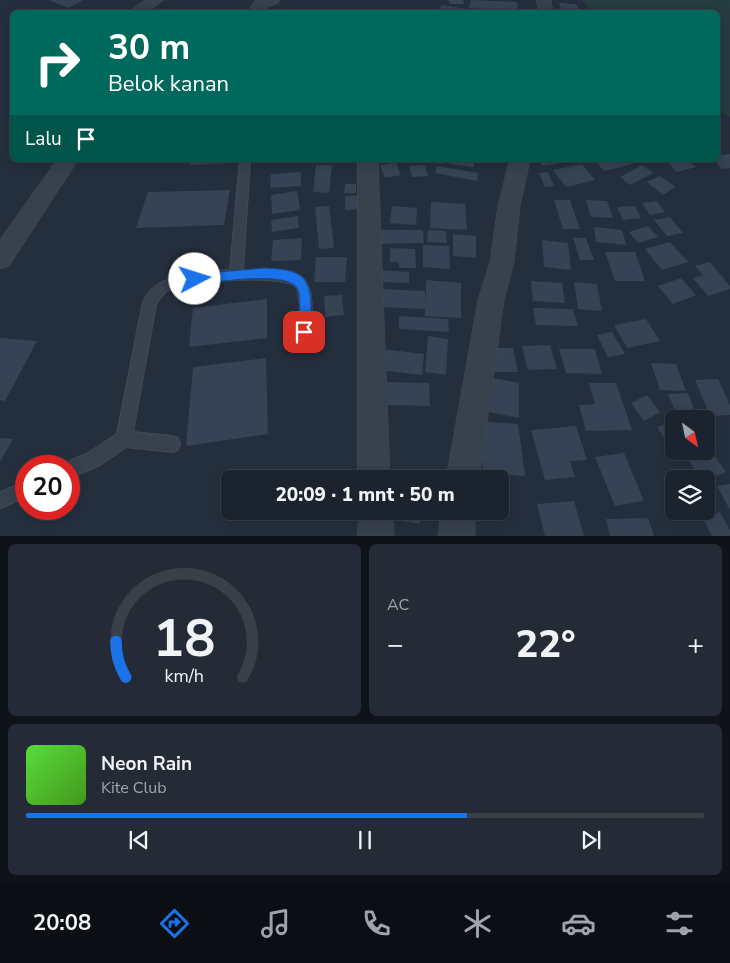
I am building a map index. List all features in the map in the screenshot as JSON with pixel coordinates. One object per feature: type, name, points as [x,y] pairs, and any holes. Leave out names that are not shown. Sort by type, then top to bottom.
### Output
[{"type":"street","points":[[140,10],[158,0]]},
{"type":"street","points":[[260,10],[259,5],[273,0]]},
{"type":"street","points":[[0,259],[67,162]]},
{"type":"street","points":[[368,162],[374,470]]},
{"type":"street","points":[[463,470],[491,300],[502,262],[508,206],[519,162]]},
{"type":"street","points":[[376,520],[376,536]]},
{"type":"street","points":[[457,536],[458,520]]},
{"type":"lane","points":[[236,276],[245,162]]},
{"type":"lane","points":[[124,439],[150,302],[165,285],[265,273],[285,274],[299,280],[305,290],[304,332]]},
{"type":"lane","points":[[80,465],[94,459],[124,439],[172,444]]},
{"type":"lane","points":[[0,500],[15,494]]},
{"type":"green space","points":[[582,0],[730,0],[730,117],[720,111],[720,10],[590,10]]},
{"type":"building","points":[[49,0],[83,0],[68,8]]},
{"type":"building","points":[[448,0],[463,0],[464,4],[450,4]]},
{"type":"building","points":[[471,0],[517,2],[518,10],[502,10],[469,8]]},
{"type":"building","points":[[559,3],[576,4],[579,10],[561,10]]},
{"type":"building","points":[[441,5],[463,8],[462,10],[440,10]]},
{"type":"building","points":[[730,154],[730,168],[721,169],[716,162],[720,162],[720,155]]},
{"type":"building","points":[[191,162],[233,162],[233,163],[190,165]]},
{"type":"building","points":[[422,162],[443,162],[443,164]]},
{"type":"building","points":[[449,162],[474,162],[474,167],[449,164]]},
{"type":"building","points":[[540,162],[568,162],[542,166]]},
{"type":"building","points":[[596,162],[630,162],[632,164],[604,171]]},
{"type":"building","points":[[667,162],[690,162],[696,167],[677,172]]},
{"type":"building","points":[[396,163],[401,175],[385,178],[380,165]]},
{"type":"building","points":[[582,164],[595,180],[566,187],[553,170]]},
{"type":"building","points":[[316,165],[332,165],[329,193],[313,192]]},
{"type":"building","points":[[425,165],[428,176],[412,177],[409,166]]},
{"type":"building","points":[[642,165],[653,173],[630,185],[620,177]]},
{"type":"building","points":[[437,166],[478,173],[477,181],[435,173]]},
{"type":"building","points":[[301,172],[301,186],[270,188],[271,174]]},
{"type":"building","points":[[548,172],[554,186],[545,187],[539,173]]},
{"type":"building","points":[[660,176],[676,187],[663,195],[647,182]]},
{"type":"building","points":[[345,184],[356,184],[356,193],[344,193]]},
{"type":"building","points":[[230,190],[224,225],[136,228],[148,192]]},
{"type":"building","points":[[297,191],[300,210],[272,214],[271,195]]},
{"type":"building","points":[[360,195],[361,209],[345,210],[345,196]]},
{"type":"building","points":[[554,200],[570,200],[580,229],[563,229]]},
{"type":"building","points":[[586,200],[607,201],[613,218],[591,217]]},
{"type":"building","points":[[657,201],[665,212],[650,215],[642,203]]},
{"type":"building","points":[[431,202],[465,204],[467,230],[430,228]]},
{"type":"building","points":[[329,206],[334,248],[319,249],[315,207]]},
{"type":"building","points":[[392,206],[417,208],[416,225],[390,223]]},
{"type":"building","points":[[635,206],[641,218],[623,220],[617,207]]},
{"type":"building","points":[[298,216],[299,228],[272,232],[271,220]]},
{"type":"building","points":[[670,217],[683,233],[667,236],[654,220]]},
{"type":"building","points":[[648,226],[658,237],[638,243],[629,232]]},
{"type":"building","points":[[594,227],[622,230],[626,245],[596,242]]},
{"type":"building","points":[[377,230],[423,230],[424,243],[378,244]]},
{"type":"building","points":[[428,230],[446,231],[447,243],[427,242]]},
{"type":"building","points":[[453,234],[476,236],[476,258],[453,256]]},
{"type":"building","points":[[302,238],[301,260],[271,261],[273,240]]},
{"type":"building","points":[[573,238],[586,238],[594,260],[580,260]]},
{"type":"building","points":[[542,240],[568,243],[571,270],[544,267]]},
{"type":"building","points":[[670,242],[688,262],[662,270],[645,249]]},
{"type":"building","points":[[423,245],[449,246],[450,269],[423,267]]},
{"type":"building","points":[[390,248],[415,249],[416,268],[399,268],[399,262],[390,262]]},
{"type":"building","points":[[605,252],[635,252],[645,281],[615,281]]},
{"type":"building","points":[[316,257],[347,257],[345,282],[314,282]]},
{"type":"building","points":[[710,262],[730,286],[730,289],[708,296],[693,278],[703,275],[695,266]]},
{"type":"building","points":[[378,270],[409,272],[409,283],[378,282]]},
{"type":"building","points":[[681,278],[696,295],[673,304],[658,286]]},
{"type":"building","points":[[426,280],[461,283],[461,318],[425,316],[425,309],[381,307],[381,289],[425,291],[426,303]]},
{"type":"building","points":[[531,281],[562,283],[565,303],[533,301]]},
{"type":"building","points":[[574,282],[597,284],[602,311],[578,309]]},
{"type":"building","points":[[342,295],[344,315],[325,317],[324,296]]},
{"type":"building","points":[[267,299],[267,338],[189,347],[193,308]]},
{"type":"building","points":[[533,308],[573,309],[578,326],[536,325]]},
{"type":"building","points":[[399,316],[448,319],[449,332],[399,329]]},
{"type":"building","points":[[646,319],[660,341],[627,348],[614,325]]},
{"type":"building","points":[[612,332],[625,354],[608,357],[597,335]]},
{"type":"building","points":[[428,336],[448,339],[446,375],[425,372]]},
{"type":"building","points":[[0,338],[37,341],[5,401],[0,400]]},
{"type":"building","points":[[550,345],[557,369],[528,370],[522,346]]},
{"type":"building","points":[[490,348],[513,348],[518,372],[494,372]]},
{"type":"building","points":[[382,349],[424,354],[422,375],[380,370]]},
{"type":"building","points":[[559,349],[595,349],[602,374],[566,373]]},
{"type":"building","points":[[266,358],[268,434],[186,446],[193,367]]},
{"type":"building","points":[[651,363],[676,364],[686,391],[660,390]]},
{"type":"building","points":[[486,377],[519,383],[519,418],[484,411]]},
{"type":"building","points":[[718,379],[730,405],[730,415],[715,416],[715,410],[708,410],[695,380]]},
{"type":"building","points":[[385,382],[429,383],[430,406],[384,405]]},
{"type":"building","points":[[589,383],[616,383],[632,430],[586,431],[579,405],[595,404]]},
{"type":"building","points":[[688,393],[695,410],[675,410],[668,394]]},
{"type":"building","points":[[647,395],[660,412],[644,421],[631,403]]},
{"type":"building","points":[[479,421],[518,424],[525,476],[509,475],[509,470],[483,470]]},
{"type":"building","points":[[665,425],[665,440],[657,427]]},
{"type":"building","points":[[576,426],[587,460],[570,461],[575,477],[545,480],[531,430]]},
{"type":"building","points":[[0,438],[13,439],[0,462]]},
{"type":"building","points":[[624,453],[644,501],[615,506],[595,457]]},
{"type":"building","points":[[715,457],[726,472],[715,476],[715,470],[695,470],[689,460],[715,460]]},
{"type":"building","points":[[730,484],[730,510],[717,486]]},
{"type":"building","points":[[574,501],[584,536],[545,536],[537,504]]},
{"type":"building","points":[[720,512],[730,530],[730,536],[712,536],[704,520],[715,520],[715,513]]},
{"type":"building","points":[[648,518],[654,536],[610,536],[606,519]]},
{"type":"building","points":[[397,520],[420,520],[420,524]]},
{"type":"route","points":[[195,279],[265,273],[285,274],[299,280],[305,290],[304,332]]}]
